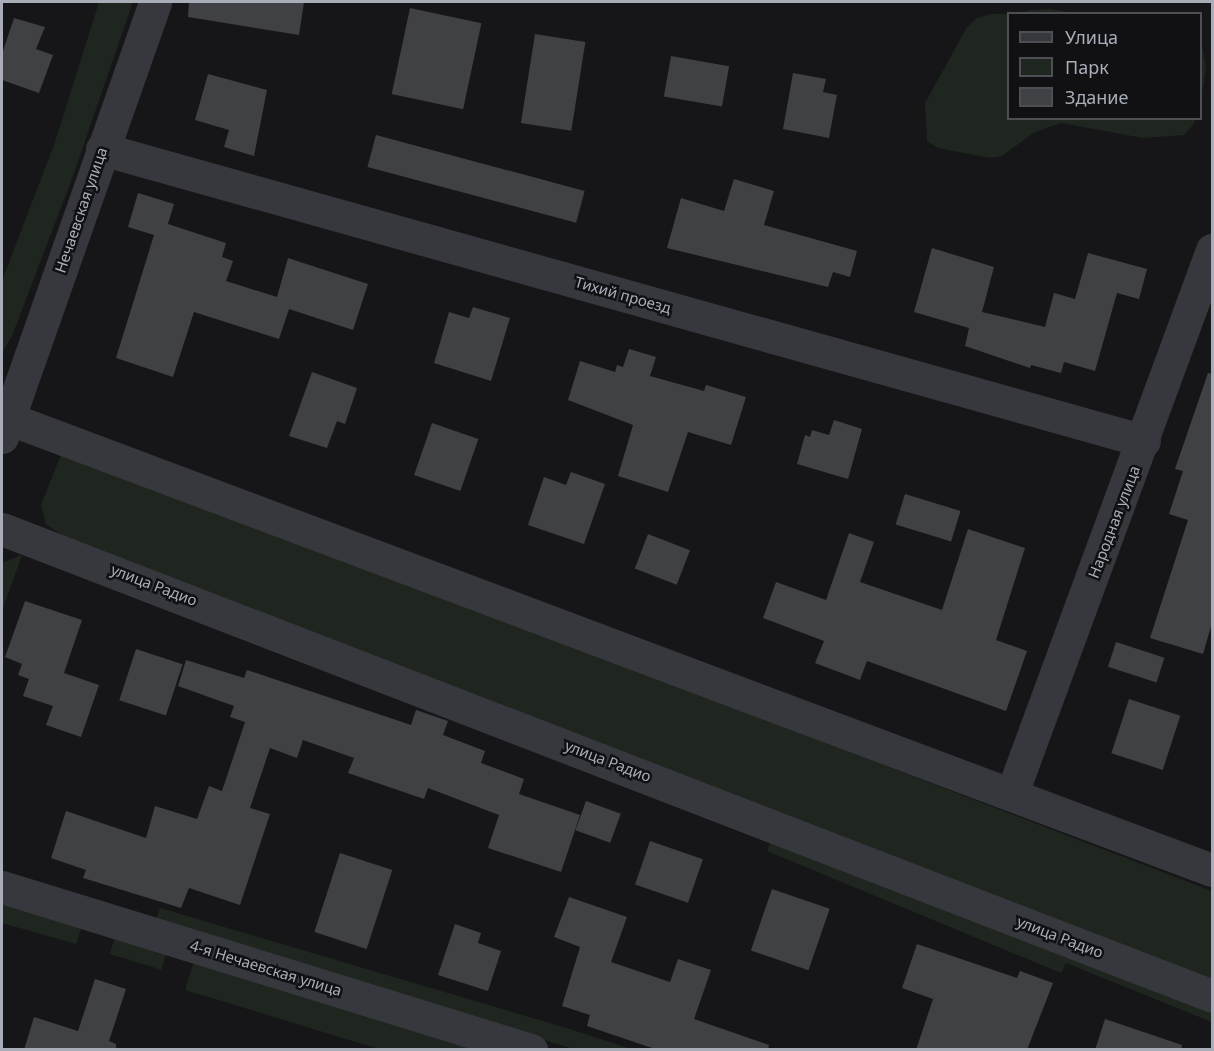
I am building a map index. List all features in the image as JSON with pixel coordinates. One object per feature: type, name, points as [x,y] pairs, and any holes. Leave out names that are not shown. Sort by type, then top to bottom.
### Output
[{"type":"street","name":"Нечаевская улица","points":[[4,424],[155,2]]},
{"type":"street","name":"Тихий проезд","points":[[102,149],[1144,441]]},
{"type":"street","name":"Народная улица","points":[[1012,793],[1144,441],[1212,249]]},
{"type":"street","points":[[4,424],[1012,793],[1212,870]]},
{"type":"street","name":"улица Радио","points":[[2,529],[1212,996]]},
{"type":"street","name":"4-я Нечаевская улица","points":[[2,887],[531,1050]]},
{"type":"green space","points":[[99,2],[133,2],[72,179],[12,336],[2,353],[2,281],[55,142]]},
{"type":"green space","points":[[1050,9],[1069,12],[1024,12]]},
{"type":"green space","points":[[991,14],[1007,14],[1007,120],[1195,120],[1194,124],[1184,135],[1143,138],[1061,123],[1035,132],[1002,156],[990,158],[938,148],[927,141],[925,103],[967,27],[977,18]]},
{"type":"green space","points":[[1202,46],[1206,66],[1202,95]]},
{"type":"green space","points":[[63,450],[1212,891],[1212,982],[63,536],[46,524],[41,505]]},
{"type":"green space","points":[[22,555],[2,611],[2,563]]},
{"type":"green space","points":[[773,834],[1212,1002],[1212,1022],[1066,963],[1061,973],[767,851]]},
{"type":"green space","points":[[2,894],[84,920],[76,944],[2,923]]},
{"type":"green space","points":[[160,908],[631,1049],[573,1049],[156,919]]},
{"type":"green space","points":[[117,930],[169,946],[161,970],[110,954]]},
{"type":"green space","points":[[196,954],[503,1049],[379,1049],[185,990]]},
{"type":"building","points":[[189,2],[304,2],[299,35],[188,17]]},
{"type":"building","points":[[410,8],[481,23],[463,109],[392,94]]},
{"type":"building","points":[[14,18],[45,27],[36,49],[53,55],[39,93],[2,80],[2,54]]},
{"type":"building","points":[[535,34],[585,42],[571,131],[521,123]]},
{"type":"building","points":[[671,56],[729,66],[722,107],[664,96]]},
{"type":"building","points":[[793,73],[826,79],[823,92],[837,95],[829,138],[783,129]]},
{"type":"building","points":[[208,74],[267,90],[254,156],[224,147],[229,130],[195,120]]},
{"type":"building","points":[[376,135],[585,191],[576,223],[367,167]]},
{"type":"building","points":[[734,179],[774,191],[764,225],[857,251],[850,277],[833,272],[828,287],[667,248],[681,198],[724,211]]},
{"type":"building","points":[[138,193],[174,204],[168,224],[226,243],[222,257],[233,261],[226,281],[277,297],[288,258],[368,284],[353,330],[289,309],[279,339],[194,312],[173,377],[116,358],[154,235],[128,227]]},
{"type":"building","points":[[932,248],[994,267],[982,312],[1045,327],[1054,293],[1075,299],[1088,253],[1147,269],[1139,299],[1117,293],[1095,371],[1064,362],[1061,373],[1031,365],[1030,368],[965,346],[969,328],[914,312]]},
{"type":"building","points":[[473,307],[510,318],[491,381],[434,363],[449,312],[469,318]]},
{"type":"building","points":[[629,349],[656,357],[650,376],[704,391],[706,385],[746,397],[731,445],[688,432],[668,492],[618,476],[633,425],[568,400],[580,361],[615,372],[617,365],[623,367]]},
{"type":"building","points":[[312,372],[357,388],[345,424],[337,421],[327,448],[289,436]]},
{"type":"building","points":[[1208,373],[1212,374],[1212,623],[1203,654],[1150,638],[1188,520],[1169,514],[1183,471],[1175,469]]},
{"type":"building","points":[[834,420],[862,429],[848,479],[797,464],[805,435],[810,437],[812,430],[829,435]]},
{"type":"building","points":[[432,423],[478,439],[460,491],[414,475]]},
{"type":"building","points":[[571,472],[605,484],[584,544],[528,525],[544,477],[566,485]]},
{"type":"building","points":[[905,494],[960,511],[951,542],[896,525]]},
{"type":"building","points":[[968,529],[1025,548],[996,640],[1027,651],[1006,711],[867,661],[860,680],[815,663],[824,641],[763,618],[776,582],[826,600],[849,533],[874,542],[860,582],[942,610]]},
{"type":"building","points":[[648,534],[690,550],[677,585],[635,569]]},
{"type":"building","points":[[25,601],[82,620],[64,673],[99,685],[81,737],[46,725],[53,706],[23,696],[29,679],[18,675],[22,664],[5,657]]},
{"type":"building","points":[[1116,642],[1165,658],[1156,682],[1108,667]]},
{"type":"building","points":[[136,649],[183,664],[166,715],[119,700]]},
{"type":"building","points":[[186,660],[244,678],[247,670],[411,725],[416,710],[448,721],[443,735],[485,751],[481,763],[524,779],[519,794],[580,815],[561,872],[488,848],[499,815],[428,788],[424,799],[348,773],[354,758],[303,740],[297,758],[270,748],[250,808],[270,814],[240,905],[189,888],[181,908],[83,878],[86,870],[51,858],[66,811],[146,838],[155,806],[197,819],[209,786],[222,791],[245,722],[230,717],[234,706],[178,686]]},
{"type":"building","points":[[1129,699],[1180,716],[1163,770],[1111,753]]},
{"type":"building","points":[[586,801],[621,814],[610,843],[575,830]]},
{"type":"building","points":[[650,841],[703,859],[688,903],[635,884]]},
{"type":"building","points":[[340,853],[392,870],[367,949],[314,932]]},
{"type":"building","points":[[772,889],[830,909],[809,970],[751,950]]},
{"type":"building","points":[[569,897],[627,917],[611,962],[670,982],[678,959],[711,970],[694,1019],[769,1045],[768,1050],[658,1050],[587,1026],[590,1015],[562,1006],[580,947],[554,937]]},
{"type":"building","points":[[455,924],[481,933],[478,943],[501,951],[488,991],[438,975]]},
{"type":"building","points":[[917,944],[1017,978],[1020,971],[1053,983],[1027,1050],[916,1050],[933,999],[902,988]]},
{"type":"building","points":[[95,979],[126,989],[109,1041],[116,1044],[116,1050],[24,1050],[34,1017],[78,1031]]},
{"type":"building","points":[[1105,1019],[1182,1045],[1181,1050],[1095,1050]]}]
